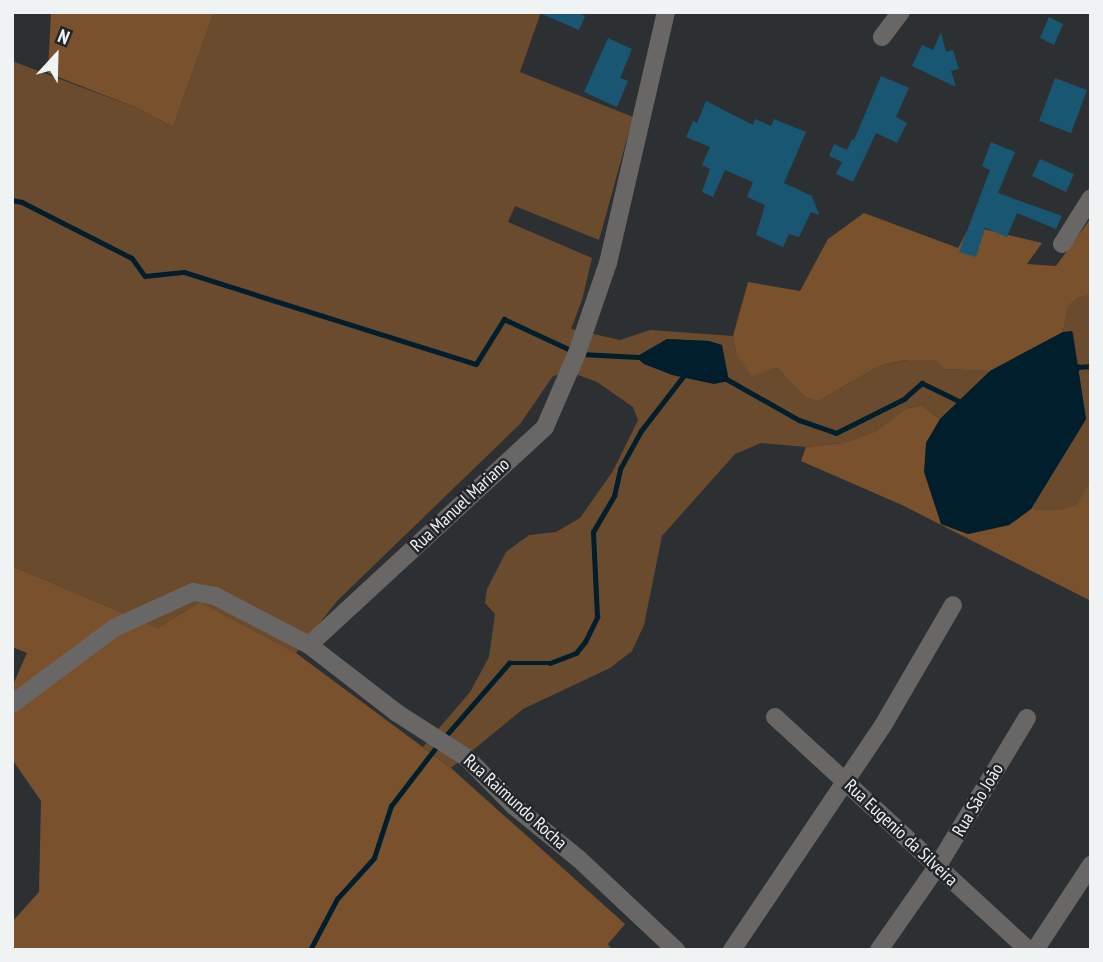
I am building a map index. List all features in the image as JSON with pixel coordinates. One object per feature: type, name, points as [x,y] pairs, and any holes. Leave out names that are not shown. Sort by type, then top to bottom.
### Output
[{"type":"street","name":"Rua Manuel Mariano","points":[[309,645],[545,427],[577,353],[608,263],[666,12]]},
{"type":"street","points":[[882,37],[901,12]]},
{"type":"street","points":[[1062,244],[1091,198]]},
{"type":"street","points":[[12,704],[114,628],[193,592],[215,596],[309,645]]},
{"type":"street","points":[[732,950],[885,722],[953,606]]},
{"type":"street","name":"Rua Raimundo Rocha","points":[[309,645],[397,713],[467,758],[514,806],[580,860],[676,950]]},
{"type":"street","name":"Rua Eugenio da Silveira","points":[[775,717],[1028,950]]},
{"type":"street","name":"Rua São João","points":[[879,950],[937,867],[1027,718]]},
{"type":"street","points":[[1035,950],[1091,865]]},
{"type":"shaded area","points":[[51,12],[214,12],[173,127],[137,108],[48,73]]},
{"type":"shaded area","points":[[214,12],[541,12],[520,72],[633,117],[599,240],[515,206],[508,222],[592,258],[582,300],[571,329],[620,340],[650,330],[733,336],[736,354],[776,367],[805,397],[818,401],[879,366],[907,360],[936,360],[946,369],[990,371],[940,419],[921,405],[905,409],[874,432],[843,443],[806,447],[761,443],[735,454],[662,536],[644,625],[632,651],[610,668],[523,709],[451,768],[423,747],[470,692],[489,657],[495,614],[485,603],[487,589],[506,552],[529,535],[556,532],[580,518],[613,471],[638,420],[633,407],[597,382],[570,372],[553,376],[520,424],[337,601],[296,653],[200,602],[158,628],[12,566],[12,61],[137,108],[173,127]],"holes":[[[667,339],[709,341],[721,345],[729,381],[683,377],[644,364],[636,357]]]},
{"type":"shaded area","points":[[864,213],[958,248],[970,226],[1042,243],[1027,264],[1056,266],[1091,218],[1091,295],[1079,297],[1068,306],[1063,332],[990,371],[945,369],[935,360],[906,360],[879,366],[818,401],[805,397],[776,367],[752,376],[736,354],[733,336],[748,282],[800,291],[828,239]]},
{"type":"shaded area","points":[[1091,295],[1091,480],[1078,505],[1059,510],[1031,509],[1086,419],[1073,332],[1063,332],[1068,306],[1079,297]]},
{"type":"shaded area","points":[[921,405],[940,419],[926,443],[941,524],[968,534],[1009,525],[1031,509],[1059,510],[1077,505],[1091,480],[1091,601],[902,505],[801,461],[806,447],[843,443],[874,432],[905,409]]},
{"type":"shaded area","points":[[12,566],[158,628],[200,602],[296,653],[451,768],[625,924],[608,944],[612,950],[12,950],[12,922],[39,892],[41,801],[12,759],[12,687],[27,653],[12,647]]},
{"type":"water","points":[[1072,331],[1086,419],[1031,509],[1009,525],[968,534],[941,524],[924,472],[926,443],[940,419],[990,371],[1063,332]]},
{"type":"water","points":[[667,339],[709,341],[722,345],[729,381],[714,384],[672,375],[644,364],[636,357]]},
{"type":"building","points":[[537,12],[576,12],[585,16],[579,30]]},
{"type":"building","points":[[1049,17],[1063,24],[1054,45],[1040,38]]},
{"type":"building","points":[[941,32],[946,52],[953,50],[959,69],[951,71],[956,87],[912,66],[922,45],[933,50]]},
{"type":"building","points":[[608,38],[632,49],[620,78],[628,81],[617,107],[584,92]]},
{"type":"building","points":[[881,76],[909,88],[896,117],[907,123],[897,143],[876,133],[853,182],[836,174],[842,162],[829,156],[834,144],[847,150],[852,139],[854,140]]},
{"type":"building","points":[[1055,78],[1087,90],[1071,133],[1039,121]]},
{"type":"building","points":[[706,101],[753,125],[755,119],[771,126],[774,119],[806,132],[784,183],[812,196],[819,215],[811,212],[799,237],[789,234],[783,247],[756,235],[765,205],[747,197],[753,182],[725,170],[713,197],[702,192],[710,169],[702,165],[710,147],[686,137],[693,121],[697,123]]},
{"type":"building","points":[[991,142],[1015,152],[998,193],[1062,216],[1056,229],[1017,213],[1007,237],[985,228],[976,257],[959,252],[990,170],[982,166]]},
{"type":"building","points":[[1040,159],[1074,174],[1066,192],[1032,176]]},
{"type":"waterway","points":[[12,200],[22,202],[132,258],[145,276],[184,272],[476,364],[504,319],[573,351]]},
{"type":"waterway","points":[[581,354],[638,357]]},
{"type":"waterway","points":[[1076,370],[1078,367],[1091,366]]},
{"type":"waterway","points":[[443,739],[509,663],[550,663],[576,653],[585,642],[597,617],[593,532],[614,496],[620,469],[641,431],[685,374]]},
{"type":"waterway","points":[[725,378],[799,420],[836,433],[904,399],[922,383],[961,402]]},
{"type":"waterway","points":[[310,950],[337,899],[374,858],[391,806],[437,746]]}]
